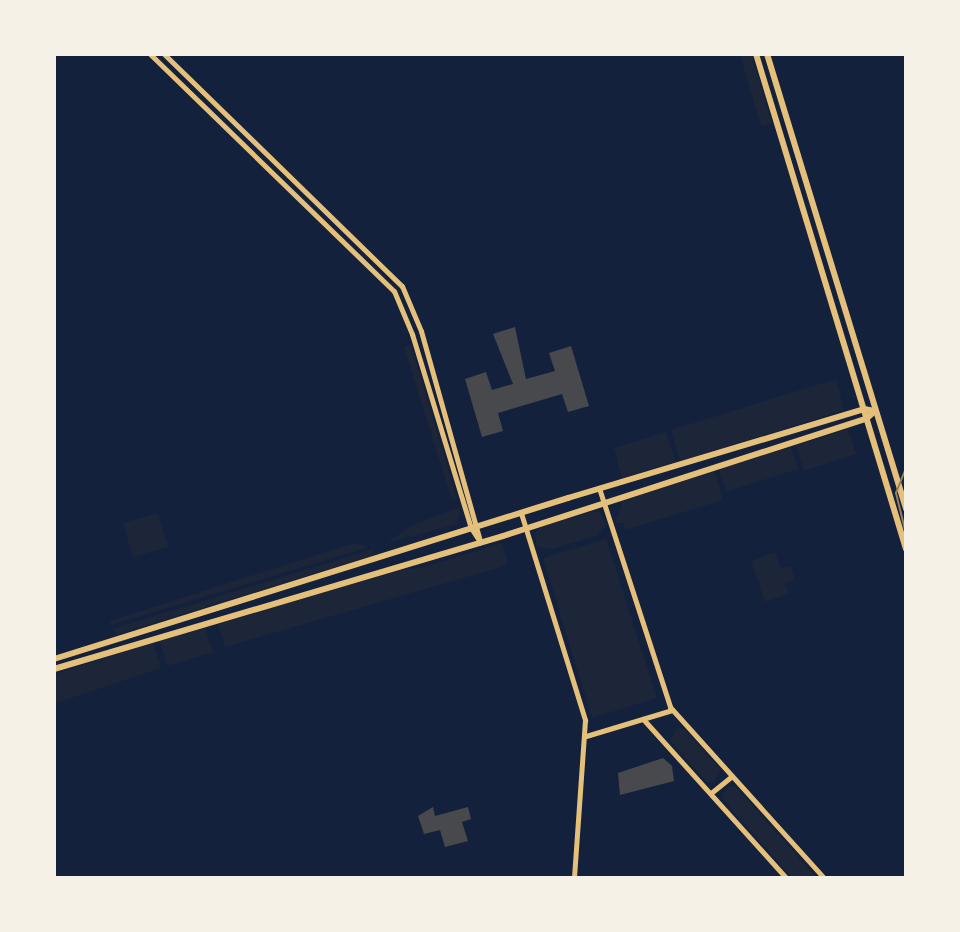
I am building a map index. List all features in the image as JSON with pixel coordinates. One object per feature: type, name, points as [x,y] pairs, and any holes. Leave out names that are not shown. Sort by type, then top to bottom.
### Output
[{"type":"street","points":[[150,54],[394,291],[412,334],[471,528],[480,542]]},
{"type":"street","points":[[164,54],[402,286],[418,322],[480,525],[480,542]]},
{"type":"street","points":[[756,54],[906,549]]},
{"type":"street","points":[[767,54],[906,509]]},
{"type":"street","points":[[54,659],[480,525],[864,409],[875,411]]},
{"type":"street","points":[[54,669],[480,542],[866,419],[875,411]]},
{"type":"street","points":[[600,491],[672,710],[824,878]]},
{"type":"street","points":[[521,513],[586,736],[574,878]]},
{"type":"street","points":[[586,736],[672,710]]},
{"type":"street","points":[[643,719],[786,878]]},
{"type":"street","points":[[711,793],[732,776]]},
{"type":"shaded area","points":[[740,54],[751,54],[772,123],[762,126],[759,120]]},
{"type":"shaded area","points":[[411,345],[457,499],[452,500],[404,347]]},
{"type":"shaded area","points":[[836,379],[844,410],[680,461],[671,430]]},
{"type":"shaded area","points":[[848,429],[856,454],[804,471],[796,445]]},
{"type":"shaded area","points":[[666,432],[675,462],[622,478],[614,448]]},
{"type":"shaded area","points":[[791,447],[798,469],[726,492],[719,469]]},
{"type":"shaded area","points":[[714,470],[723,500],[625,530],[623,523],[616,523],[623,500]]},
{"type":"shaded area","points":[[460,507],[457,524],[386,543],[411,526]]},
{"type":"shaded area","points":[[592,511],[601,513],[606,525],[596,536],[553,549],[537,547],[535,533],[541,527]]},
{"type":"shaded area","points":[[158,513],[168,547],[133,557],[123,523]]},
{"type":"shaded area","points":[[606,539],[657,698],[592,718],[543,558]]},
{"type":"shaded area","points":[[354,543],[369,547],[111,625],[110,621]]},
{"type":"shaded area","points":[[502,543],[508,563],[501,567],[225,647],[218,624],[393,570],[421,568]]},
{"type":"shaded area","points":[[374,549],[371,556],[118,634],[112,629]]},
{"type":"shaded area","points":[[775,552],[781,569],[791,566],[795,579],[785,583],[789,594],[765,602],[751,561]]},
{"type":"shaded area","points":[[205,627],[213,652],[167,666],[160,641]]},
{"type":"shaded area","points":[[153,643],[161,668],[56,703],[54,674]]},
{"type":"shaded area","points":[[677,728],[684,729],[721,770],[714,782],[707,782],[670,741]]},
{"type":"shaded area","points":[[727,787],[736,787],[817,878],[792,878],[722,798]]},
{"type":"building","points":[[515,327],[526,379],[555,371],[549,353],[571,346],[589,406],[568,412],[562,394],[498,413],[503,431],[482,437],[465,379],[486,372],[492,390],[513,384],[493,334]]},
{"type":"building","points":[[663,758],[672,766],[674,781],[620,795],[618,773]]},
{"type":"building","points":[[433,807],[435,816],[468,807],[471,819],[462,822],[468,841],[445,847],[440,830],[424,834],[418,816]]},
{"type":"tram line","points":[[906,468],[896,493],[906,534]]}]
